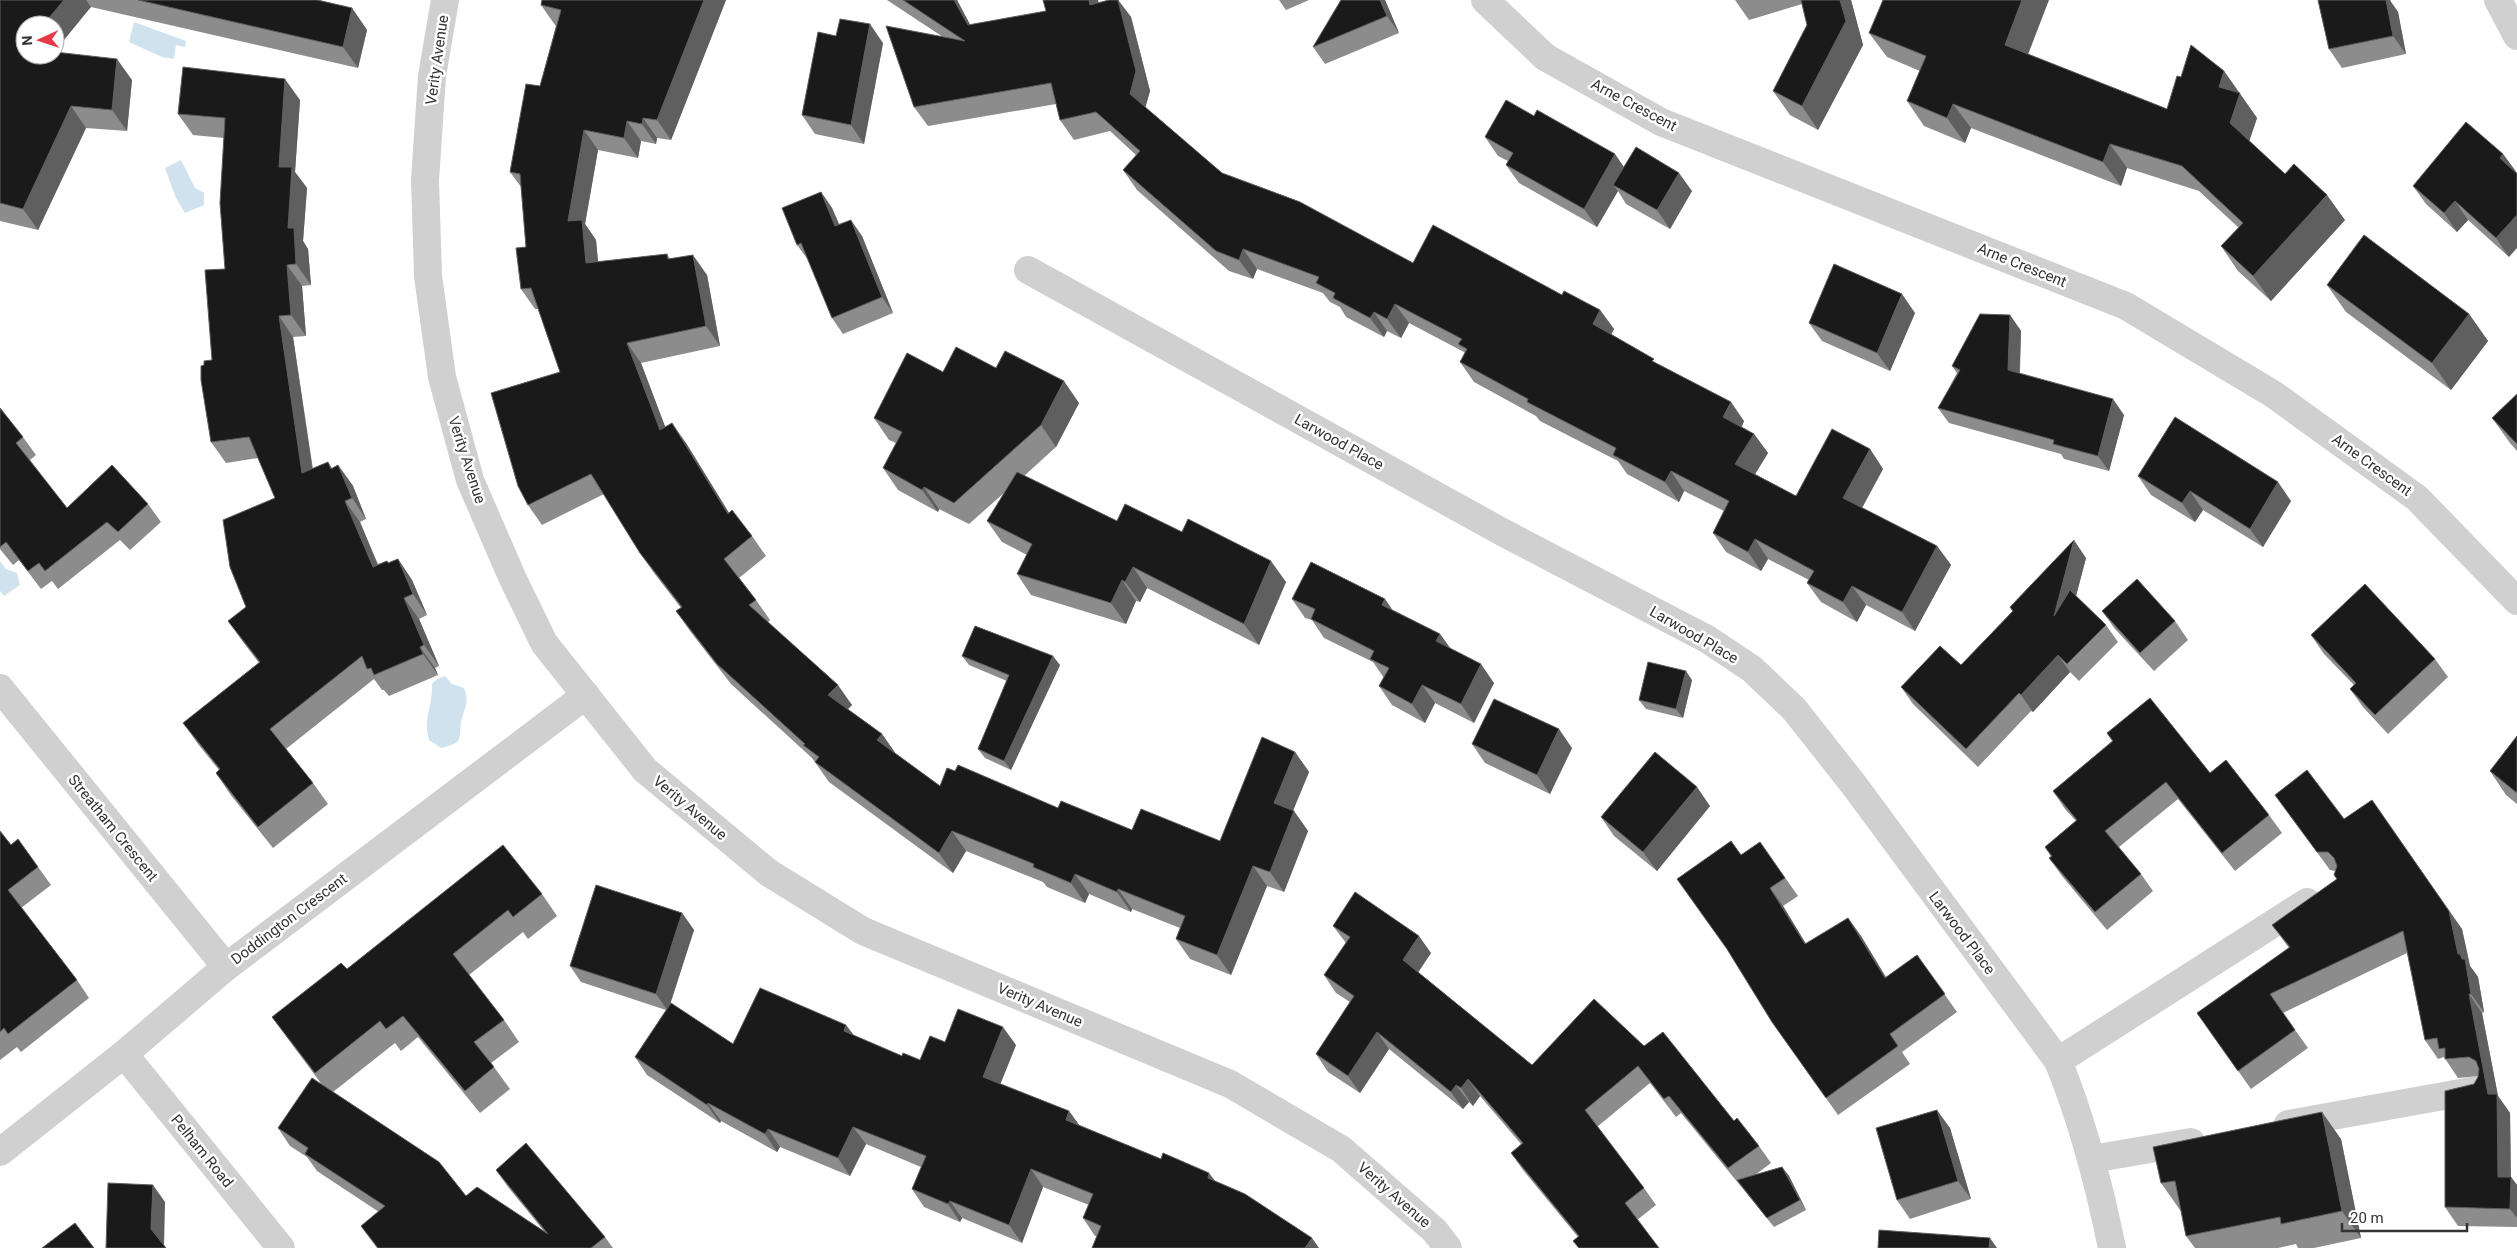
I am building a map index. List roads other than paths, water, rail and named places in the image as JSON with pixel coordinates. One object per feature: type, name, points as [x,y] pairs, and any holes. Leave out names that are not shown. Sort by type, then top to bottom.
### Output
[{"type":"street","name":"Verity Avenue","points":[[445,0],[432,76],[425,180],[428,276],[442,377],[470,480],[512,578],[544,643],[644,770],[769,873],[863,931],[1230,1084],[1341,1149],[1435,1231],[1448,1248]]},
{"type":"street","name":"Arne Crescent","points":[[1484,0],[1545,56],[1661,122],[2126,306],[2273,394],[2417,498],[2517,601]]},
{"type":"street","points":[[2498,0],[2517,36]]},
{"type":"street","name":"Larwood Place","points":[[1028,270],[1504,533],[1707,639],[1752,669],[1794,709],[1854,785],[2058,1061],[2077,1106],[2092,1159],[2112,1248]]},
{"type":"street","name":"Streatham Crescent","points":[[0,688],[226,967]]},
{"type":"street","name":"Doddington Crescent","points":[[0,1152],[124,1054],[226,967],[586,695]]},
{"type":"street","points":[[2058,1061],[2326,890]]},
{"type":"street","name":"Pelham Road","points":[[124,1054],[280,1248]]},
{"type":"street","points":[[2265,1128],[2477,1090]]},
{"type":"street","points":[[2092,1159],[2217,1137]]},
{"type":"water","points":[[134,22],[186,41],[185,47],[176,45],[174,59],[162,57],[129,42]]},
{"type":"water","points":[[181,160],[195,188],[204,193],[204,205],[185,213],[176,198],[165,168]]},
{"type":"water","points":[[0,561],[6,569],[17,573],[20,585],[4,596],[0,591]]},
{"type":"water","points":[[445,676],[452,684],[464,688],[467,700],[458,741],[455,744],[441,748],[429,740],[427,724],[432,684],[437,679]]}]
